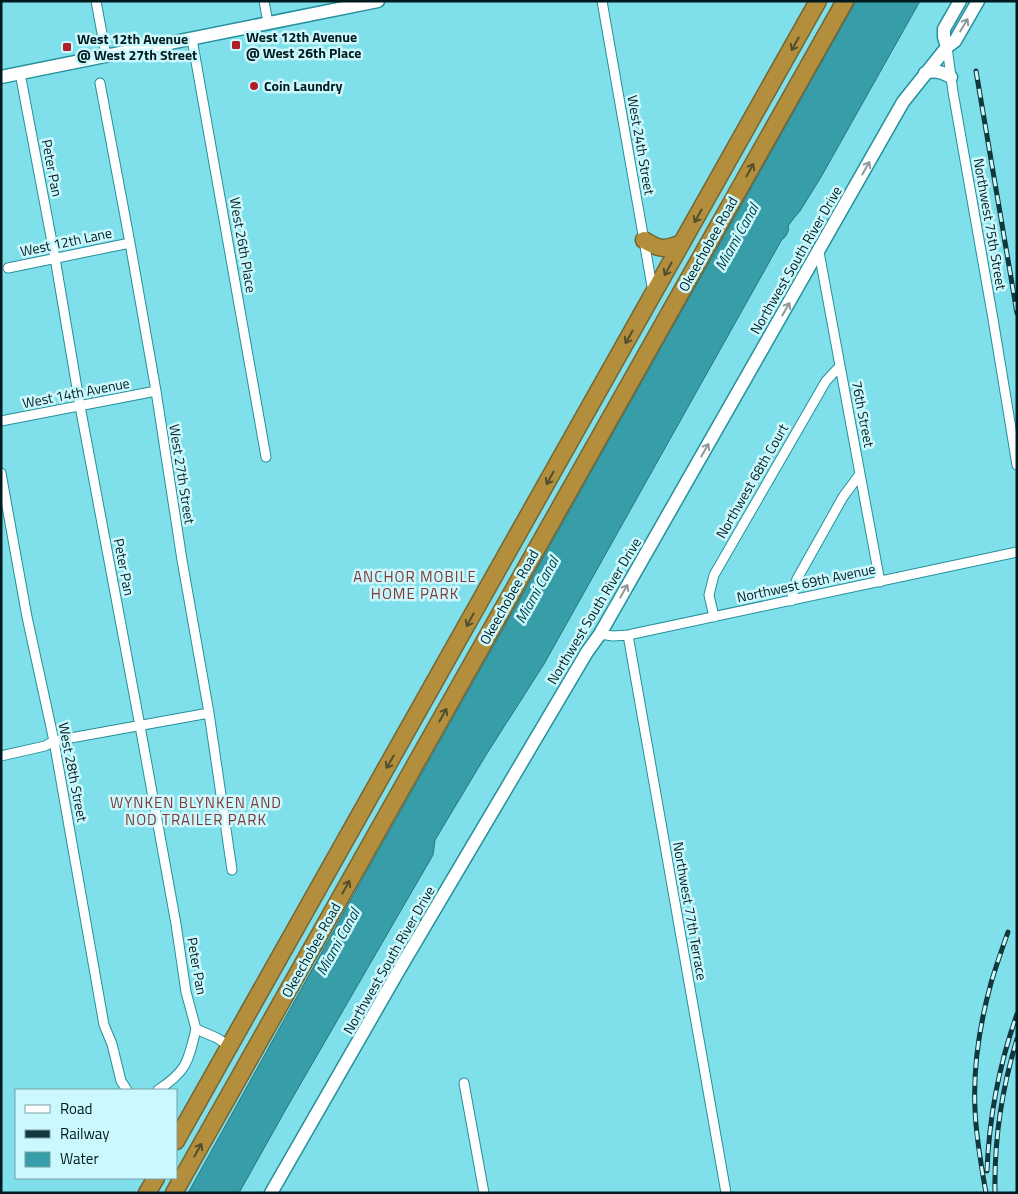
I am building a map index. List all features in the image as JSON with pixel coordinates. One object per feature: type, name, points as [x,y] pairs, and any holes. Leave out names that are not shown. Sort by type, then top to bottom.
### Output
[{"type":"highway","name":"Okeechobee Road","points":[[178,1136],[818,1]]},
{"type":"highway","name":"Okeechobee Road","points":[[174,1193],[845,1]]},
{"type":"highway","points":[[644,240],[662,248],[682,243]]},
{"type":"highway","points":[[648,350],[655,314],[653,294]]},
{"type":"highway","points":[[147,1193],[155,1179]]},
{"type":"street","points":[[96,1],[106,55]]},
{"type":"street","points":[[264,1],[268,23]]},
{"type":"street","points":[[1,77],[378,1]]},
{"type":"street","name":"West 24th Street","points":[[602,1],[653,294]]},
{"type":"street","points":[[947,47],[944,29],[960,1]]},
{"type":"street","name":"Northwest South River Drive","points":[[271,1193],[412,948],[587,652],[600,634],[904,102],[947,47],[954,41],[978,1]]},
{"type":"street","name":"West 26th Place","points":[[192,38],[266,457]]},
{"type":"street","name":"Northwest 75th Street","points":[[947,47],[1017,465]]},
{"type":"street","points":[[926,73],[936,71],[951,77]]},
{"type":"street","name":"Peter Pan","points":[[20,73],[176,924],[186,992],[196,1029]]},
{"type":"street","name":"West 27th Street","points":[[100,84],[156,391],[182,560],[209,713],[232,870]]},
{"type":"street","name":"West 12th Lane","points":[[8,268],[130,243]]},
{"type":"street","name":"76th Street","points":[[819,252],[880,582]]},
{"type":"street","name":"Northwest 68th Court","points":[[714,617],[709,595],[714,575],[826,381],[840,366]]},
{"type":"street","name":"West 14th Avenue","points":[[1,421],[156,391]]},
{"type":"street","name":"West 28th Street","points":[[1,473],[27,617],[54,741],[104,1025],[112,1044],[119,1075],[126,1089]]},
{"type":"street","points":[[791,601],[797,579],[843,497],[860,474]]},
{"type":"street","name":"Northwest 69th Avenue","points":[[600,634],[613,636],[628,635],[1017,552]]},
{"type":"street","name":"Northwest 77th Terrace","points":[[628,635],[726,1193]]},
{"type":"street","points":[[1,756],[45,746],[54,741],[209,713]]},
{"type":"street","points":[[159,1089],[177,1077],[183,1070],[188,1060],[196,1029],[217,1038],[229,1046]]},
{"type":"street","points":[[464,1083],[484,1193]]},
{"type":"water","name":"Miami Canal","points":[[856,1],[920,1],[821,177],[800,211],[788,226],[787,234],[781,241],[544,664],[435,840],[433,855],[239,1193],[188,1193],[364,876]]},
{"type":"railway","points":[[976,71],[1017,313]]},
{"type":"railway","points":[[986,1193],[976,1120],[976,1061],[987,998],[1008,932]]},
{"type":"railway","points":[[987,1171],[990,1131],[996,1092],[1017,1014]]},
{"type":"railway","points":[[995,1193],[1000,1115],[1007,1076],[1017,1039]]},
{"type":"place","name":"West 12th Avenue @ West 26th Place","points":[[236,45]]},
{"type":"place","name":"West 12th Avenue @ West 27th Street","points":[[67,47]]},
{"type":"place","name":"Coin Laundry","points":[[254,86]]},
{"type":"district","name":"ANCHOR MOBILE HOME PARK","points":[[415,586]]},
{"type":"district","name":"WYNKEN BLYNKEN AND NOD TRAILER PARK","points":[[196,812]]}]
